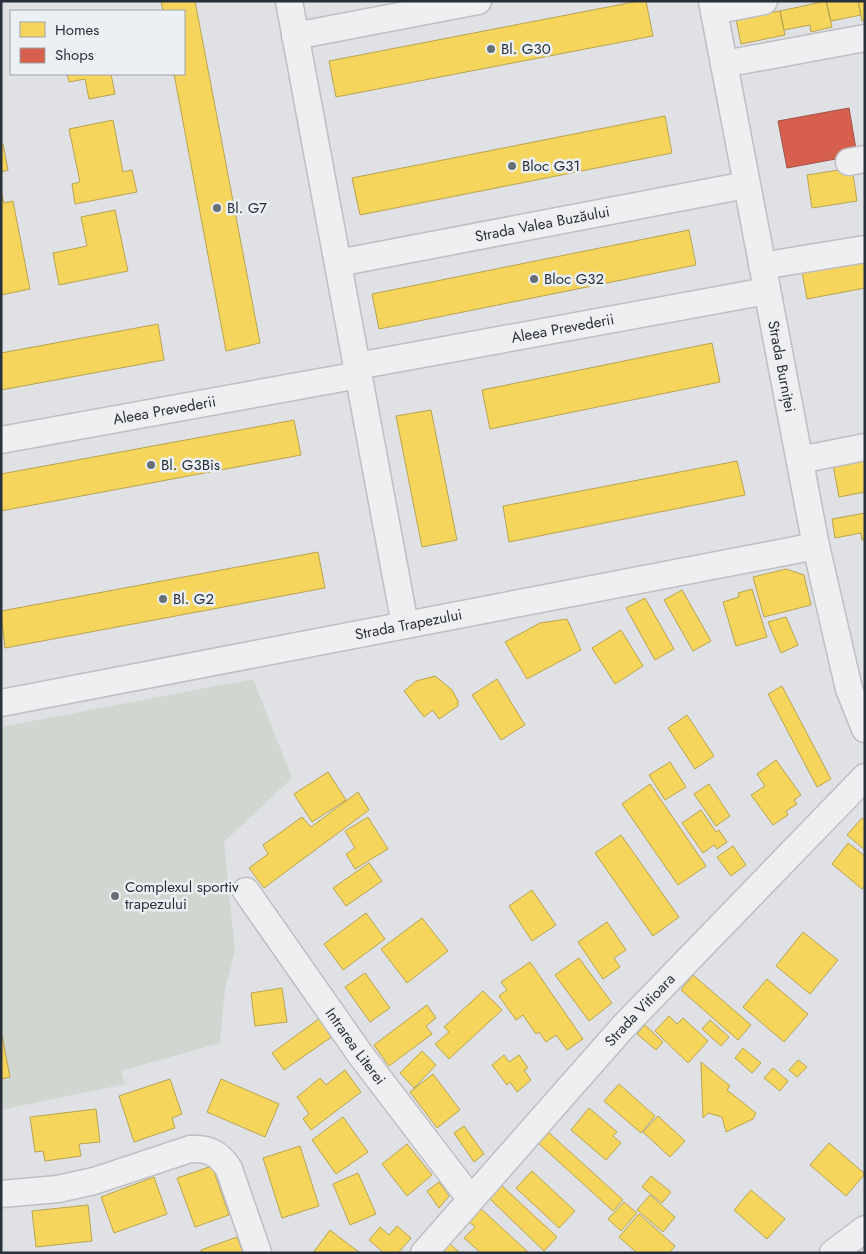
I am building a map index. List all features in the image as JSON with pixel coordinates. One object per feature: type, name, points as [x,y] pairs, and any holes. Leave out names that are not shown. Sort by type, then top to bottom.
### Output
[{"type":"street","points":[[289,1],[405,625]]},
{"type":"street","points":[[295,36],[478,1]]},
{"type":"street","points":[[713,6],[764,1]]},
{"type":"street","name":"Strada Burniței","points":[[713,6],[816,546],[849,689],[865,729]]},
{"type":"street","points":[[724,64],[865,38]]},
{"type":"street","name":"Strada Valea Buzăului","points":[[338,263],[746,185]]},
{"type":"street","points":[[762,266],[865,249]]},
{"type":"street","name":"Aleea Prevederii","points":[[1,440],[767,291]]},
{"type":"street","points":[[800,460],[865,447]]},
{"type":"street","name":"Strada Trapezului","points":[[1,703],[816,546]]},
{"type":"street","name":"Strada Vitioara","points":[[424,1253],[470,1198],[679,967],[865,777]]},
{"type":"street","name":"Intrarea Literei","points":[[246,891],[349,1039],[470,1198]]},
{"type":"street","points":[[1,1194],[58,1189],[94,1181],[190,1149],[202,1148],[213,1151],[222,1158],[229,1169],[258,1253]]},
{"type":"street","points":[[833,1253],[865,1229]]},
{"type":"shaded area","name":"Complexul sportiv trapezului","points":[[253,679],[292,778],[224,842],[235,951],[225,989],[220,1043],[121,1071],[125,1084],[1,1110],[1,727]]},
{"type":"building: Homes","name":"Bl. G7","points":[[161,1],[195,1],[260,343],[226,351],[174,75],[185,75],[185,10],[163,10]]},
{"type":"building: Homes","name":"Bl. G30","points":[[646,1],[653,36],[336,97],[329,61]]},
{"type":"building: Homes","points":[[826,1],[858,1],[861,15],[831,21]]},
{"type":"building: Homes","points":[[826,1],[832,27],[811,32],[810,25],[784,30],[780,11]]},
{"type":"building: Homes","points":[[858,1],[865,1],[865,20],[862,21]]},
{"type":"building: Homes","points":[[780,11],[785,35],[741,44],[736,19]]},
{"type":"building: Homes","points":[[67,75],[111,75],[115,94],[89,99],[85,79],[69,82]]},
{"type":"building: Homes","name":"Bloc G31","points":[[665,116],[672,153],[360,215],[352,178]]},
{"type":"building: Homes","points":[[113,120],[123,172],[132,170],[137,192],[75,204],[72,184],[80,182],[69,129]]},
{"type":"building: Homes","points":[[1,144],[3,144],[8,170],[1,172]]},
{"type":"building: Homes","points":[[852,168],[857,201],[812,208],[807,175]]},
{"type":"building: Homes","points":[[1,190],[4,203],[13,201],[30,289],[1,295]]},
{"type":"building: Homes","points":[[115,210],[128,271],[59,285],[53,253],[87,246],[81,217]]},
{"type":"building: Homes","name":"Bloc G32","points":[[689,230],[696,265],[379,329],[372,294]]},
{"type":"building: Homes","points":[[865,260],[865,288],[807,299],[802,272]]},
{"type":"building: Homes","points":[[158,324],[164,360],[1,390],[1,353]]},
{"type":"building: Homes","points":[[712,343],[720,382],[490,429],[482,390]]},
{"type":"building: Homes","points":[[431,410],[457,540],[422,547],[396,416]]},
{"type":"building: Homes","name":"Bl. G3Bis","points":[[294,420],[301,455],[1,511],[1,474]]},
{"type":"building: Homes","points":[[865,459],[865,492],[839,497],[833,465]]},
{"type":"building: Homes","points":[[737,461],[745,495],[509,542],[503,506]]},
{"type":"building: Homes","points":[[865,513],[865,540],[862,540],[861,533],[835,538],[832,519]]},
{"type":"building: Homes","name":"Bl. G2","points":[[318,552],[325,588],[5,648],[1,611]]},
{"type":"building: Homes","points":[[786,569],[804,575],[811,605],[764,617],[753,577]]},
{"type":"building: Homes","points":[[752,589],[767,637],[736,646],[723,602],[739,597],[738,593]]},
{"type":"building: Homes","points":[[682,590],[711,641],[693,651],[664,600]]},
{"type":"building: Homes","points":[[645,598],[674,649],[655,660],[626,608]]},
{"type":"building: Homes","points":[[786,617],[798,645],[781,653],[768,622]]},
{"type":"building: Homes","points":[[567,619],[581,650],[527,679],[505,642],[540,623]]},
{"type":"building: Homes","points":[[621,630],[643,666],[615,684],[592,648]]},
{"type":"building: Homes","points":[[435,676],[452,690],[458,701],[458,706],[439,719],[433,710],[424,717],[404,691],[416,681]]},
{"type":"building: Homes","points":[[497,679],[525,725],[501,740],[472,695]]},
{"type":"building: Homes","points":[[782,686],[831,779],[817,787],[768,694]]},
{"type":"building: Homes","points":[[687,715],[714,756],[695,769],[668,728]]},
{"type":"building: Homes","points":[[776,760],[801,795],[794,800],[797,804],[786,811],[788,815],[773,825],[751,795],[765,786],[757,774]]},
{"type":"building: Homes","points":[[670,762],[686,787],[665,800],[649,775]]},
{"type":"building: Homes","points":[[328,772],[346,800],[312,822],[294,794]]},
{"type":"building: Homes","points":[[650,784],[706,866],[678,885],[622,804]]},
{"type":"building: Homes","points":[[709,784],[730,816],[716,826],[694,794]]},
{"type":"building: Homes","points":[[358,792],[369,810],[264,888],[249,868],[268,854],[263,845],[302,817],[311,827]]},
{"type":"building: Homes","points":[[701,810],[716,832],[719,830],[727,842],[717,849],[714,845],[703,853],[682,823]]},
{"type":"building: Homes","points":[[368,817],[388,849],[355,869],[346,854],[355,848],[345,831]]},
{"type":"building: Homes","points":[[862,818],[865,820],[865,850],[847,835]]},
{"type":"building: Homes","points":[[621,835],[679,917],[653,936],[595,853]]},
{"type":"building: Homes","points":[[848,843],[865,856],[865,886],[862,889],[832,864]]},
{"type":"building: Homes","points":[[733,846],[746,865],[731,876],[717,857]]},
{"type":"building: Homes","points":[[369,863],[382,881],[346,906],[333,888]]},
{"type":"building: Homes","points":[[532,890],[556,925],[532,941],[509,906]]},
{"type":"building: Homes","points":[[366,913],[385,939],[343,970],[324,944]]},
{"type":"building: Homes","points":[[422,918],[448,951],[407,983],[381,949]]},
{"type":"building: Homes","points":[[607,922],[626,950],[614,958],[620,967],[603,979],[578,942]]},
{"type":"building: Homes","points":[[803,932],[838,960],[810,994],[776,966]]},
{"type":"building: Homes","points":[[579,958],[612,1003],[589,1021],[555,975]]},
{"type":"building: Homes","points":[[530,962],[583,1039],[567,1050],[556,1035],[546,1042],[539,1032],[536,1034],[523,1015],[516,1020],[499,996],[507,990],[501,982]]},
{"type":"building: Homes","points":[[365,973],[390,1008],[370,1022],[345,987]]},
{"type":"building: Homes","points":[[693,975],[751,1025],[738,1040],[681,990]]},
{"type":"building: Homes","points":[[767,979],[808,1014],[784,1042],[743,1007]]},
{"type":"building: Homes","points":[[282,988],[287,1022],[255,1026],[251,993]]},
{"type":"building: Homes","points":[[483,991],[502,1010],[449,1059],[435,1044],[449,1032],[444,1027]]},
{"type":"building: Homes","points":[[427,1005],[436,1018],[426,1026],[432,1034],[389,1066],[374,1045]]},
{"type":"building: Homes","points":[[669,1016],[677,1024],[683,1018],[708,1041],[688,1063],[655,1031]]},
{"type":"building: Homes","points":[[320,1018],[333,1036],[284,1070],[272,1053]]},
{"type":"building: Homes","points":[[710,1020],[729,1037],[721,1046],[702,1029]]},
{"type":"building: Homes","points":[[645,1025],[663,1042],[656,1050],[637,1034]]},
{"type":"building: Homes","points":[[1,1030],[10,1077],[1,1079]]},
{"type":"building: Homes","points":[[743,1048],[761,1063],[752,1073],[735,1058]]},
{"type":"building: Homes","points":[[422,1051],[436,1065],[414,1088],[400,1073]]},
{"type":"building: Homes","points":[[504,1055],[509,1062],[519,1055],[528,1068],[524,1070],[531,1080],[517,1092],[510,1082],[507,1085],[492,1065]]},
{"type":"building: Homes","points":[[798,1060],[807,1067],[797,1077],[789,1070]]},
{"type":"building: Homes","points":[[701,1062],[730,1086],[727,1090],[756,1113],[753,1119],[726,1132],[722,1117],[708,1113],[703,1118]]},
{"type":"building: Homes","points":[[773,1068],[788,1081],[780,1091],[764,1078]]},
{"type":"building: Homes","points":[[345,1070],[361,1092],[311,1130],[303,1119],[309,1114],[297,1097],[320,1078],[326,1085]]},
{"type":"building: Homes","points":[[433,1074],[460,1110],[437,1128],[410,1092]]},
{"type":"building: Homes","points":[[170,1079],[182,1114],[172,1118],[175,1128],[134,1142],[119,1096]]},
{"type":"building: Homes","points":[[221,1079],[279,1104],[265,1137],[207,1112]]},
{"type":"building: Homes","points":[[619,1084],[655,1116],[641,1133],[604,1101]]},
{"type":"building: Homes","points":[[589,1108],[617,1132],[613,1136],[621,1143],[606,1160],[571,1130]]},
{"type":"building: Homes","points":[[96,1109],[100,1142],[79,1144],[81,1156],[45,1161],[43,1151],[35,1152],[30,1117]]},
{"type":"building: Homes","points":[[658,1116],[685,1141],[670,1157],[643,1132]]},
{"type":"building: Homes","points":[[343,1117],[368,1152],[336,1174],[312,1140]]},
{"type":"building: Homes","points":[[464,1126],[484,1154],[474,1162],[454,1133]]},
{"type":"building: Homes","points":[[547,1131],[623,1200],[613,1211],[537,1142]]},
{"type":"building: Homes","points":[[829,1143],[865,1174],[846,1196],[810,1165]]},
{"type":"building: Homes","points":[[407,1144],[432,1175],[407,1196],[382,1164]]},
{"type":"building: Homes","points":[[300,1146],[319,1206],[282,1218],[263,1158]]},
{"type":"building: Homes","points":[[212,1166],[229,1215],[195,1227],[177,1178]]},
{"type":"building: Homes","points":[[532,1171],[575,1211],[559,1228],[516,1188]]},
{"type":"building: Homes","points":[[358,1173],[376,1214],[350,1225],[333,1184]]},
{"type":"building: Homes","points":[[651,1176],[671,1192],[662,1203],[642,1187]]},
{"type":"building: Homes","points":[[154,1177],[167,1214],[114,1233],[101,1197]]},
{"type":"building: Homes","points":[[439,1182],[449,1196],[439,1208],[427,1191]]},
{"type":"building: Homes","points":[[502,1186],[557,1237],[544,1251],[490,1199]]},
{"type":"building: Homes","points":[[751,1190],[785,1219],[767,1239],[734,1210]]},
{"type":"building: Homes","points":[[650,1195],[675,1217],[663,1232],[637,1210]]},
{"type":"building: Homes","points":[[624,1202],[637,1213],[621,1231],[608,1219]]},
{"type":"building: Homes","points":[[88,1205],[92,1241],[36,1247],[32,1211]]},
{"type":"building: Homes","points":[[478,1206],[529,1253],[481,1253],[464,1238],[475,1227],[466,1219]]},
{"type":"building: Homes","points":[[639,1214],[675,1246],[669,1253],[637,1253],[619,1237]]},
{"type":"building: Homes","points":[[397,1226],[411,1238],[398,1253],[384,1253],[369,1240],[380,1227],[389,1235]]},
{"type":"building: Homes","points":[[330,1230],[360,1253],[313,1253]]},
{"type":"building: Homes","points":[[237,1237],[243,1253],[202,1253],[201,1250]]},
{"type":"building: Homes","points":[[449,1243],[460,1253],[440,1253]]},
{"type":"building: Shops","points":[[849,108],[857,155],[787,168],[778,121]]},
{"type":"place","name":"Bl. G30","points":[[491,49]]},
{"type":"place","name":"Bloc G31","points":[[512,166]]},
{"type":"place","name":"Bl. G7","points":[[217,208]]},
{"type":"place","name":"Bloc G32","points":[[534,279]]},
{"type":"place","name":"Bl. G3Bis","points":[[151,465]]},
{"type":"place","name":"Bl. G2","points":[[163,599]]},
{"type":"place","name":"Complexul sportiv trapezului","points":[[115,896]]}]
